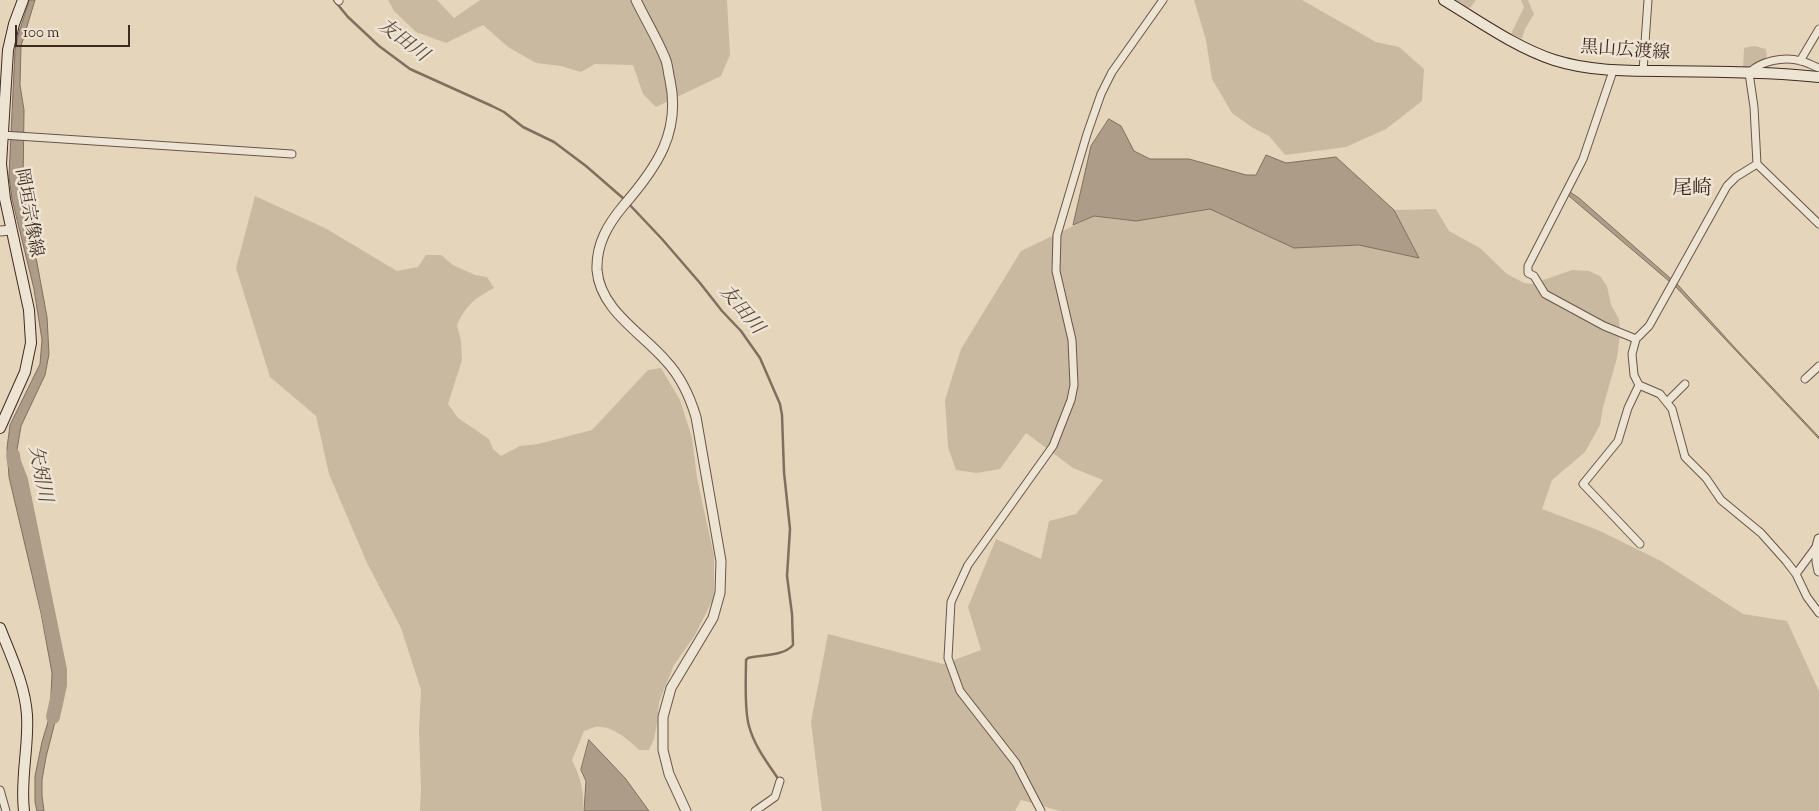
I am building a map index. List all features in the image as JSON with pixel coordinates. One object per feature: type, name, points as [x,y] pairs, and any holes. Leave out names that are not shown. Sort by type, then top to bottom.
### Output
[{"type":"main road","name":"岡垣宗像線","points":[[0,428],[25,372],[31,343],[29,310],[2,180],[2,135],[8,50],[14,24],[23,0]]},
{"type":"main road","name":"黒山広渡線","points":[[1444,0],[1513,40],[1546,56],[1581,67],[1613,71],[1748,73],[1819,78]]},
{"type":"main road","points":[[0,628],[23,690],[27,714],[23,790],[24,811]]},
{"type":"street","points":[[636,0],[665,58],[673,94],[671,125],[666,145],[650,174],[609,223],[601,242],[597,270],[600,286],[606,298],[617,313],[667,362],[690,398],[696,417],[721,561],[720,593],[713,618],[671,688],[663,717],[663,750],[669,774],[686,811]]},
{"type":"street","points":[[1041,811],[1016,763],[960,691],[948,658],[951,602],[968,565],[1053,446],[1072,400],[1074,386],[1072,340],[1056,271],[1057,235],[1086,134],[1101,94],[1112,72],[1163,0]]},
{"type":"street","points":[[1642,71],[1648,0]]},
{"type":"street","points":[[1800,61],[1819,30]]},
{"type":"street","points":[[1819,68],[1788,59],[1772,61],[1754,67],[1748,73],[1754,107],[1757,164],[1819,224]]},
{"type":"street","points":[[1613,71],[1582,159],[1528,266],[1528,272],[1534,276],[1545,294],[1604,326],[1636,339]]},
{"type":"street","points":[[2,135],[292,154]]},
{"type":"street","points":[[1757,164],[1736,177],[1727,186],[1649,326],[1636,339],[1632,354],[1634,375],[1640,385],[1660,394],[1672,409],[1685,457],[1706,478],[1721,500],[1761,533],[1796,574],[1807,597],[1819,613]]},
{"type":"street","points":[[0,231],[11,230]]},
{"type":"street","points":[[1805,379],[1819,366]]},
{"type":"street","points":[[1666,402],[1685,384]]},
{"type":"street","points":[[1640,385],[1628,408],[1618,441],[1583,484],[1640,544]]},
{"type":"street","points":[[1796,574],[1818,543]]},
{"type":"street","points":[[1818,543],[1816,562],[1819,571]]},
{"type":"street","points":[[755,811],[775,797],[780,781]]},
{"type":"street","points":[[0,790],[6,811]]},
{"type":"shaded area","points":[[30,0],[35,0],[21,46],[20,85],[24,110],[23,187],[47,317],[49,354],[45,375],[21,426],[17,450],[19,480],[53,638],[58,676],[55,722],[42,780],[44,811],[37,811],[35,776],[50,715],[52,673],[41,613],[9,477],[7,448],[10,425],[40,364],[42,340],[34,289],[12,199],[9,176],[15,50]]},
{"type":"shaded area","points":[[388,0],[437,0],[454,18],[480,0],[727,0],[730,55],[721,76],[656,107],[643,94],[633,65],[595,64],[581,72],[561,66],[536,63],[508,47],[483,25],[446,43],[416,32],[394,11]]},
{"type":"shaded area","points":[[1194,0],[1302,0],[1376,42],[1399,47],[1424,69],[1422,101],[1386,129],[1346,147],[1285,155],[1269,136],[1253,128],[1232,113],[1212,79],[1206,40]]},
{"type":"shaded area","points":[[1449,0],[1476,0],[1466,10]]},
{"type":"shaded area","points":[[1521,0],[1528,0],[1534,14],[1525,29],[1522,39],[1511,34],[1524,7]]},
{"type":"shaded area","points":[[1754,46],[1766,49],[1767,60],[1743,68],[1744,48]]},
{"type":"shaded area","points":[[1109,119],[1121,126],[1134,151],[1150,159],[1189,159],[1246,175],[1256,175],[1266,155],[1286,163],[1336,157],[1394,210],[1419,258],[1359,245],[1294,248],[1210,209],[1136,221],[1094,216],[1073,225],[1091,146]]},
{"type":"shaded area","points":[[1570,192],[1678,285],[1819,439],[1676,287],[1569,196]]},
{"type":"shaded area","points":[[255,196],[325,228],[397,271],[418,267],[426,255],[441,255],[453,265],[475,275],[487,277],[494,288],[481,295],[472,303],[464,312],[457,325],[461,341],[462,360],[448,404],[458,418],[489,439],[493,449],[501,456],[520,446],[538,444],[592,430],[648,370],[661,368],[680,400],[692,438],[697,478],[714,556],[714,597],[695,635],[674,665],[659,702],[654,739],[649,750],[639,750],[625,738],[608,728],[594,727],[584,731],[572,760],[581,785],[583,811],[420,811],[419,730],[421,690],[401,628],[367,563],[329,474],[316,416],[270,377],[236,268]]},
{"type":"shaded area","points":[[1210,209],[1294,248],[1359,245],[1419,258],[1394,210],[1436,209],[1449,231],[1480,248],[1507,274],[1524,283],[1532,284],[1572,270],[1589,271],[1600,276],[1607,286],[1611,305],[1619,319],[1620,334],[1617,358],[1603,407],[1600,425],[1585,452],[1552,480],[1542,509],[1598,530],[1661,561],[1743,614],[1787,621],[1819,691],[1819,811],[1060,811],[1021,800],[1015,811],[822,811],[811,722],[828,634],[943,664],[981,650],[968,607],[996,539],[1041,559],[1049,521],[1076,514],[1103,480],[1073,468],[1026,433],[1000,469],[977,473],[956,470],[948,447],[945,400],[961,349],[1021,251],[1094,216],[1136,221]]},
{"type":"shaded area","points":[[589,740],[625,778],[649,811],[584,811],[586,781],[581,770]]},
{"type":"waterway","name":"友田川","points":[[334,0],[348,17],[379,46],[410,69],[504,112],[523,127],[554,142],[586,166],[624,199]]},
{"type":"waterway","name":"友田川","points":[[628,203],[662,239],[741,331],[760,358],[780,404],[790,529],[787,576],[792,614],[793,645],[789,649],[778,653],[748,658],[746,660],[747,719],[754,740],[777,777]]},
{"type":"waterway","name":"矢矧川","points":[[13,455],[21,480],[60,670],[60,685],[53,717]]},
{"type":"district","name":"尾崎","points":[[1692,191]]}]
